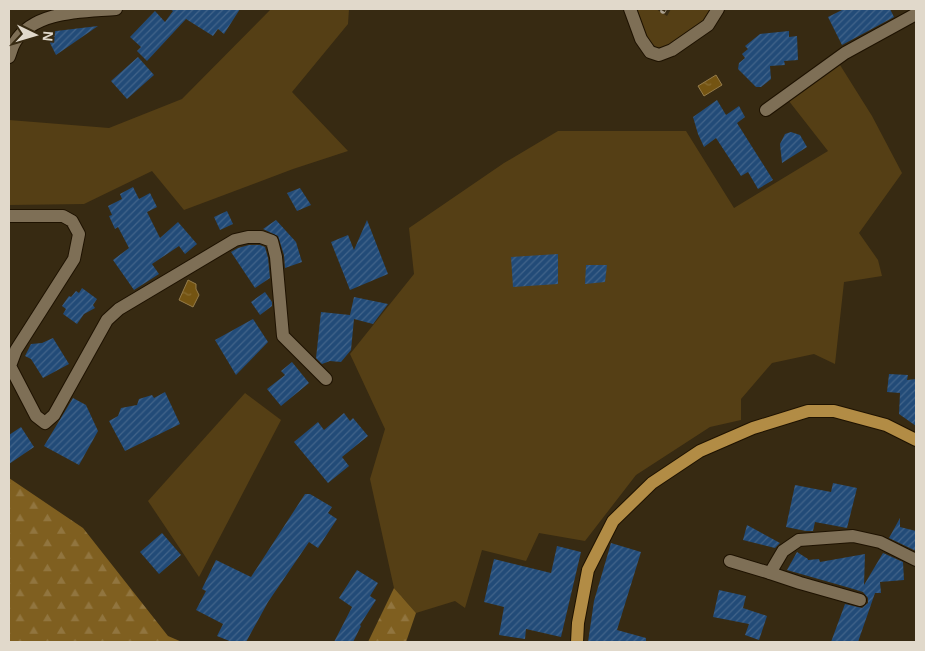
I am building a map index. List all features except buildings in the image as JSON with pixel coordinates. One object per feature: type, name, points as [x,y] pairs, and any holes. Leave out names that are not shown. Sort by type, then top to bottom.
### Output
[{"type":"main road","points":[[577,642],[578,623],[588,570],[613,521],[652,483],[700,451],[753,428],[808,411],[834,411],[886,425],[916,440]]},
{"type":"street","points":[[9,57],[16,41],[29,28],[44,19],[64,14],[116,9]]},
{"type":"street","points":[[630,9],[641,39],[650,52],[659,55],[672,50],[708,26],[718,9]]},
{"type":"street","points":[[766,110],[845,53],[916,14]]},
{"type":"street","points":[[9,216],[62,216],[72,221],[79,234],[74,259],[16,350],[10,366],[36,416],[45,423],[54,415],[107,320],[118,309],[209,254],[235,240],[248,237],[261,237],[272,242],[276,257],[283,336],[326,379]]},
{"type":"street","points":[[770,573],[783,551],[799,540],[853,536],[880,542],[916,560]]},
{"type":"street","points":[[730,561],[860,600]]},
{"type":"shaded area","points":[[271,9],[349,9],[348,24],[292,92],[348,151],[293,169],[184,210],[152,171],[84,204],[9,205],[9,120],[109,128],[182,99]]},
{"type":"shaded area","points":[[637,9],[656,9],[667,16],[671,9],[713,9],[703,23],[670,46],[657,48],[648,40]]},
{"type":"shaded area","points":[[840,65],[872,116],[902,173],[859,233],[878,260],[882,276],[844,282],[835,364],[814,354],[772,363],[741,399],[741,420],[710,427],[636,475],[585,541],[539,533],[526,561],[482,550],[465,608],[455,601],[416,613],[394,588],[370,479],[385,429],[350,354],[414,274],[409,228],[504,163],[558,131],[686,131],[734,208],[828,151],[785,96]]},
{"type":"shaded area","points":[[245,393],[281,420],[199,577],[148,501]]},
{"type":"green space","points":[[9,478],[83,528],[168,636],[182,642],[9,642]]},
{"type":"green space","points":[[394,588],[416,613],[406,642],[368,642]]},
{"type":"water","points":[[716,75],[722,85],[704,96],[698,86]]},
{"type":"water","points":[[188,280],[196,284],[199,295],[193,307],[179,300]]}]
